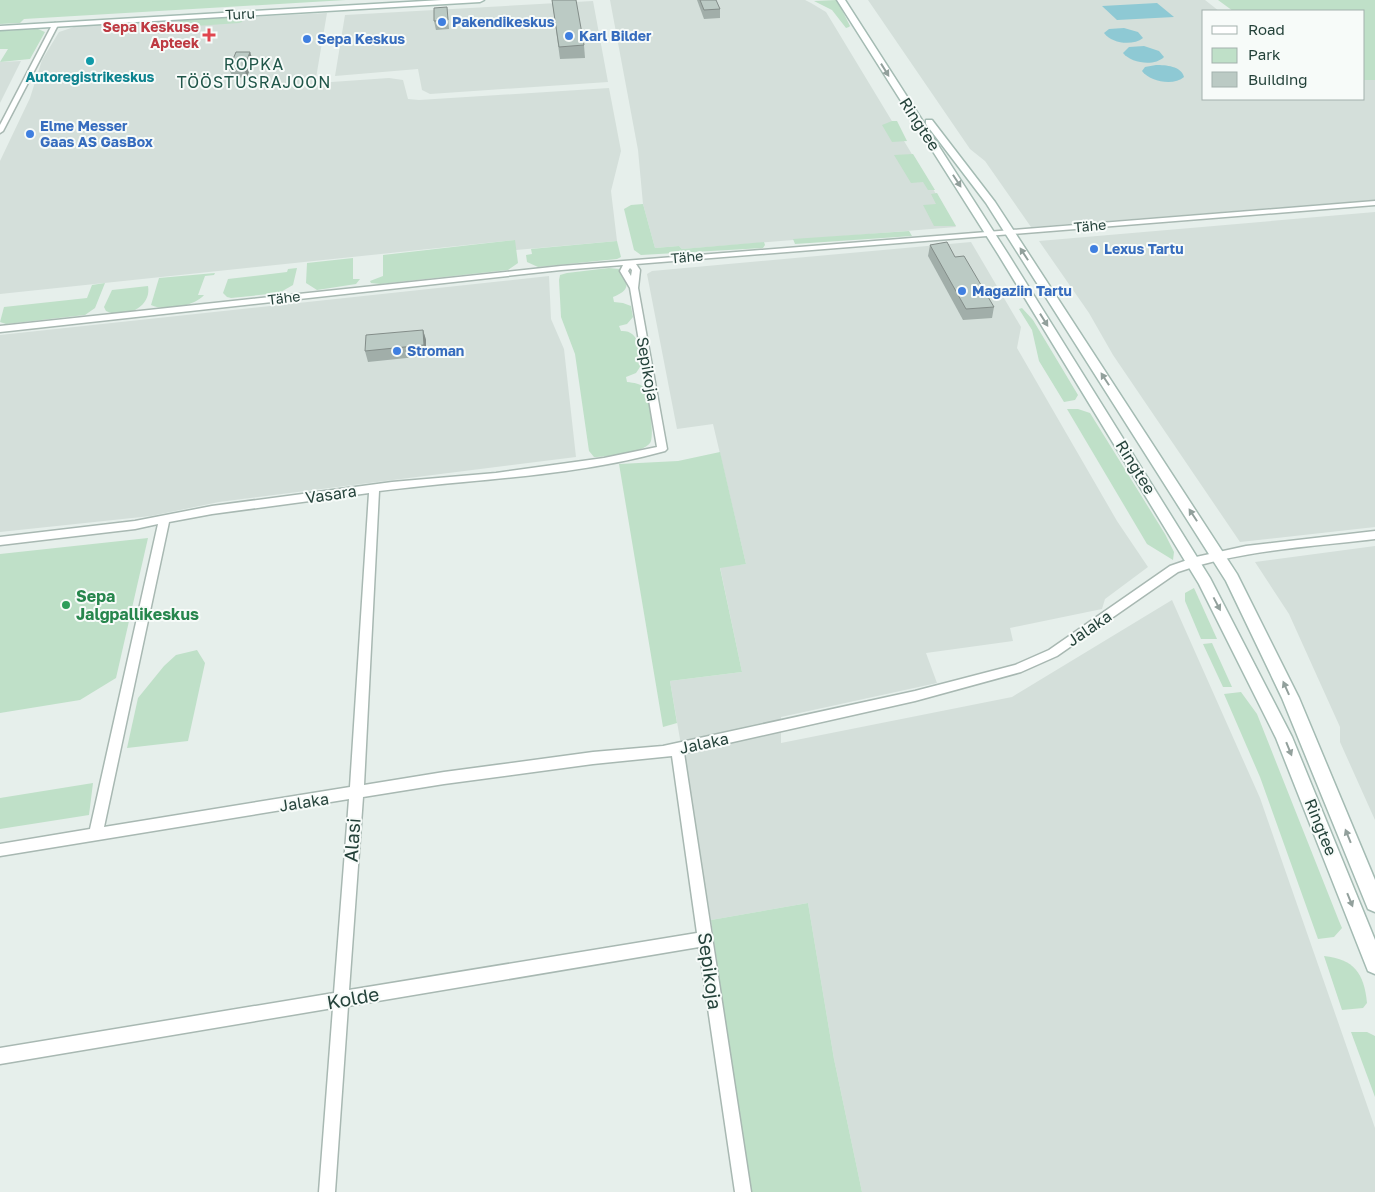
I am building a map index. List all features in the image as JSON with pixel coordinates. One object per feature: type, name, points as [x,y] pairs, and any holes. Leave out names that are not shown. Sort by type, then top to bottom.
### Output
[{"type":"main road","name":"Turu","points":[[0,28],[480,0]]},
{"type":"main road","name":"Ringtee","points":[[841,0],[1194,561],[1233,632],[1284,737],[1375,964]]},
{"type":"main road","name":"Ringtee","points":[[851,0],[927,118],[971,175],[1010,232],[1220,556],[1264,637],[1375,903]]},
{"type":"street","points":[[0,130],[55,25]]},
{"type":"street","name":"Tähe","points":[[0,329],[629,262],[1375,204]]},
{"type":"street","name":"Sepikoja","points":[[629,262],[624,271],[634,288],[662,450]]},
{"type":"street","name":"Vasara","points":[[0,540],[164,520],[212,510],[374,489],[496,476],[604,461],[662,450]]},
{"type":"street","name":"Alasi","points":[[327,1192],[356,793],[374,489]]},
{"type":"street","points":[[96,834],[164,520]]},
{"type":"street","name":"Jalaka","points":[[1,854],[96,834],[460,776],[676,749],[915,696],[1017,669],[1053,653],[1174,569],[1194,561],[1375,535]]},
{"type":"street","name":"Sepikoja","points":[[676,749],[743,1192]]},
{"type":"street","name":"Kolde","points":[[0,1056],[705,939]]},
{"type":"shaded area","points":[[610,0],[805,0],[826,12],[956,227],[682,249],[679,246],[655,248],[643,204],[638,150]]},
{"type":"shaded area","points":[[868,0],[1205,0],[1218,10],[1202,10],[1202,100],[1365,100],[1365,80],[1375,80],[1375,200],[1031,227],[985,161],[970,149]]},
{"type":"shaded area","points":[[593,1],[608,82],[430,94],[422,90],[418,69],[335,76],[345,15]]},
{"type":"shaded area","points":[[327,13],[316,78],[317,83],[389,78],[403,80],[408,99],[419,100],[609,88],[621,151],[611,191],[617,241],[516,250],[514,240],[0,294],[0,161],[30,98],[42,60],[59,32],[77,26]]},
{"type":"shaded area","points":[[21,61],[0,103],[0,62]]},
{"type":"shaded area","points":[[1375,212],[1375,527],[1240,542],[1113,355],[1089,313],[1039,241]]},
{"type":"shaded area","points":[[971,242],[1021,327],[1017,348],[1117,521],[1148,567],[1105,599],[1102,609],[1010,628],[1013,641],[926,653],[937,683],[781,717],[781,743],[1012,697],[1172,600],[1260,798],[1375,1128],[1375,1192],[862,1192],[834,1059],[808,903],[711,920],[670,681],[742,672],[720,567],[746,564],[713,424],[677,429],[647,274],[652,271]]},
{"type":"shaded area","points":[[549,276],[551,319],[564,349],[576,457],[219,502],[151,516],[0,532],[0,335]]},
{"type":"shaded area","points":[[1375,546],[1375,820],[1340,742],[1340,727],[1289,614],[1255,562]]},
{"type":"green space","points":[[0,0],[346,0],[24,19],[20,23],[0,24]]},
{"type":"green space","points":[[837,0],[849,27],[846,28],[832,10],[814,1]]},
{"type":"green space","points":[[1218,0],[1375,0],[1375,80],[1365,80],[1365,10],[1232,10]]},
{"type":"green space","points":[[244,17],[242,22],[239,23],[181,27],[177,24],[181,20]]},
{"type":"green space","points":[[38,29],[45,32],[30,59],[0,62],[8,49],[0,49],[0,31]]},
{"type":"green space","points":[[897,121],[907,141],[892,142],[882,125]]},
{"type":"green space","points":[[913,154],[935,190],[928,190],[923,182],[911,183],[894,155]]},
{"type":"green space","points":[[937,193],[956,226],[934,226],[923,205],[936,204],[931,194]]},
{"type":"green space","points":[[643,204],[655,248],[679,246],[682,249],[764,242],[765,245],[763,248],[641,255],[634,250],[624,209],[631,205]]},
{"type":"green space","points":[[909,231],[912,236],[795,244],[793,239]]},
{"type":"green space","points":[[515,240],[518,263],[508,270],[380,284],[371,283],[370,281],[383,276],[383,255]]},
{"type":"green space","points":[[617,241],[621,257],[617,259],[538,267],[527,262],[526,255],[532,254],[531,249]]},
{"type":"green space","points":[[353,258],[353,279],[360,279],[356,284],[317,290],[306,283],[307,263]]},
{"type":"green space","points":[[297,268],[293,285],[279,293],[231,298],[223,293],[228,279],[287,272],[288,269]]},
{"type":"green space","points":[[609,268],[619,269],[625,278],[625,289],[613,297],[614,302],[631,306],[633,317],[627,324],[619,326],[621,331],[632,334],[635,337],[642,364],[636,373],[626,377],[627,382],[639,384],[647,393],[652,433],[650,443],[640,449],[615,455],[594,457],[589,451],[575,354],[561,317],[559,280],[560,275],[567,273]]},
{"type":"green space","points":[[215,273],[214,275],[205,276],[198,295],[204,295],[194,302],[171,308],[151,305],[159,278]]},
{"type":"green space","points":[[105,283],[95,308],[85,315],[6,324],[0,322],[4,307],[87,298],[92,285]]},
{"type":"green space","points":[[148,286],[146,300],[135,310],[120,314],[106,311],[104,307],[112,290]]},
{"type":"green space","points":[[1022,308],[1033,320],[1078,395],[1075,400],[1064,402],[1039,361],[1032,330],[1019,309]]},
{"type":"green space","points":[[1067,409],[1078,409],[1090,413],[1165,534],[1174,552],[1173,560],[1147,544]]},
{"type":"green space","points":[[720,452],[746,564],[720,568],[742,672],[670,681],[677,723],[663,727],[619,464],[678,461]]},
{"type":"green space","name":"Sepa Jalgpallikeskus","points":[[148,538],[116,678],[80,700],[0,713],[0,554]]},
{"type":"green space","points":[[1194,588],[1217,639],[1201,639],[1185,601],[1185,593]]},
{"type":"green space","points":[[1212,643],[1232,687],[1223,687],[1203,644]]},
{"type":"green space","points":[[197,650],[205,663],[188,741],[127,748],[138,698],[164,666],[176,655]]},
{"type":"green space","points":[[1241,692],[1257,714],[1342,928],[1334,937],[1318,939],[1260,777],[1224,694]]},
{"type":"green space","points":[[93,783],[89,815],[0,829],[0,798]]},
{"type":"green space","points":[[808,903],[834,1059],[862,1192],[750,1192],[711,920]]},
{"type":"green space","points":[[1324,956],[1343,960],[1356,969],[1366,992],[1367,1003],[1363,1008],[1342,1010]]},
{"type":"green space","points":[[1351,1032],[1367,1032],[1375,1036],[1375,1097]]},
{"type":"water","points":[[1157,3],[1174,17],[1117,20],[1102,6]]},
{"type":"water","points":[[1124,28],[1138,32],[1143,38],[1139,41],[1123,43],[1112,40],[1104,33],[1109,29]]},
{"type":"water","points":[[1144,46],[1159,51],[1164,57],[1149,63],[1131,59],[1123,53],[1129,47]]},
{"type":"water","points":[[1156,65],[1176,68],[1180,70],[1184,77],[1180,80],[1168,82],[1151,78],[1142,71],[1145,67]]},
{"type":"building","name":"Karl Bilder","points":[[552,0],[576,0],[584,45],[559,47]]},
{"type":"building","points":[[700,0],[716,0],[720,9],[704,10]]},
{"type":"building","points":[[447,7],[448,20],[434,21],[434,8]]},
{"type":"building","points":[[236,52],[250,52],[244,68],[229,69]]},
{"type":"building","points":[[947,242],[955,257],[964,256],[994,307],[966,309],[930,245]]},
{"type":"building","points":[[423,330],[424,345],[365,351],[366,335]]},
{"type":"place","name":"Pakendikeskus","points":[[442,22]]},
{"type":"place","name":"Sepa Keskuse Apteek","points":[[209,35]]},
{"type":"place","name":"Karl Bilder","points":[[569,36]]},
{"type":"place","name":"Sepa Keskus","points":[[307,39]]},
{"type":"place","name":"Autoregistrikeskus","points":[[90,61]]},
{"type":"place","name":"Elme Messer Gaas AS GasBox","points":[[30,134]]},
{"type":"place","name":"Lexus Tartu","points":[[1094,249]]},
{"type":"place","name":"Magaziin Tartu","points":[[962,291]]},
{"type":"place","name":"Stroman","points":[[397,351]]},
{"type":"place","name":"Sepa Jalgpallikeskus","points":[[66,605]]},
{"type":"district","name":"ROPKA TÖÖSTUSRAJOON","points":[[254,73]]}]
